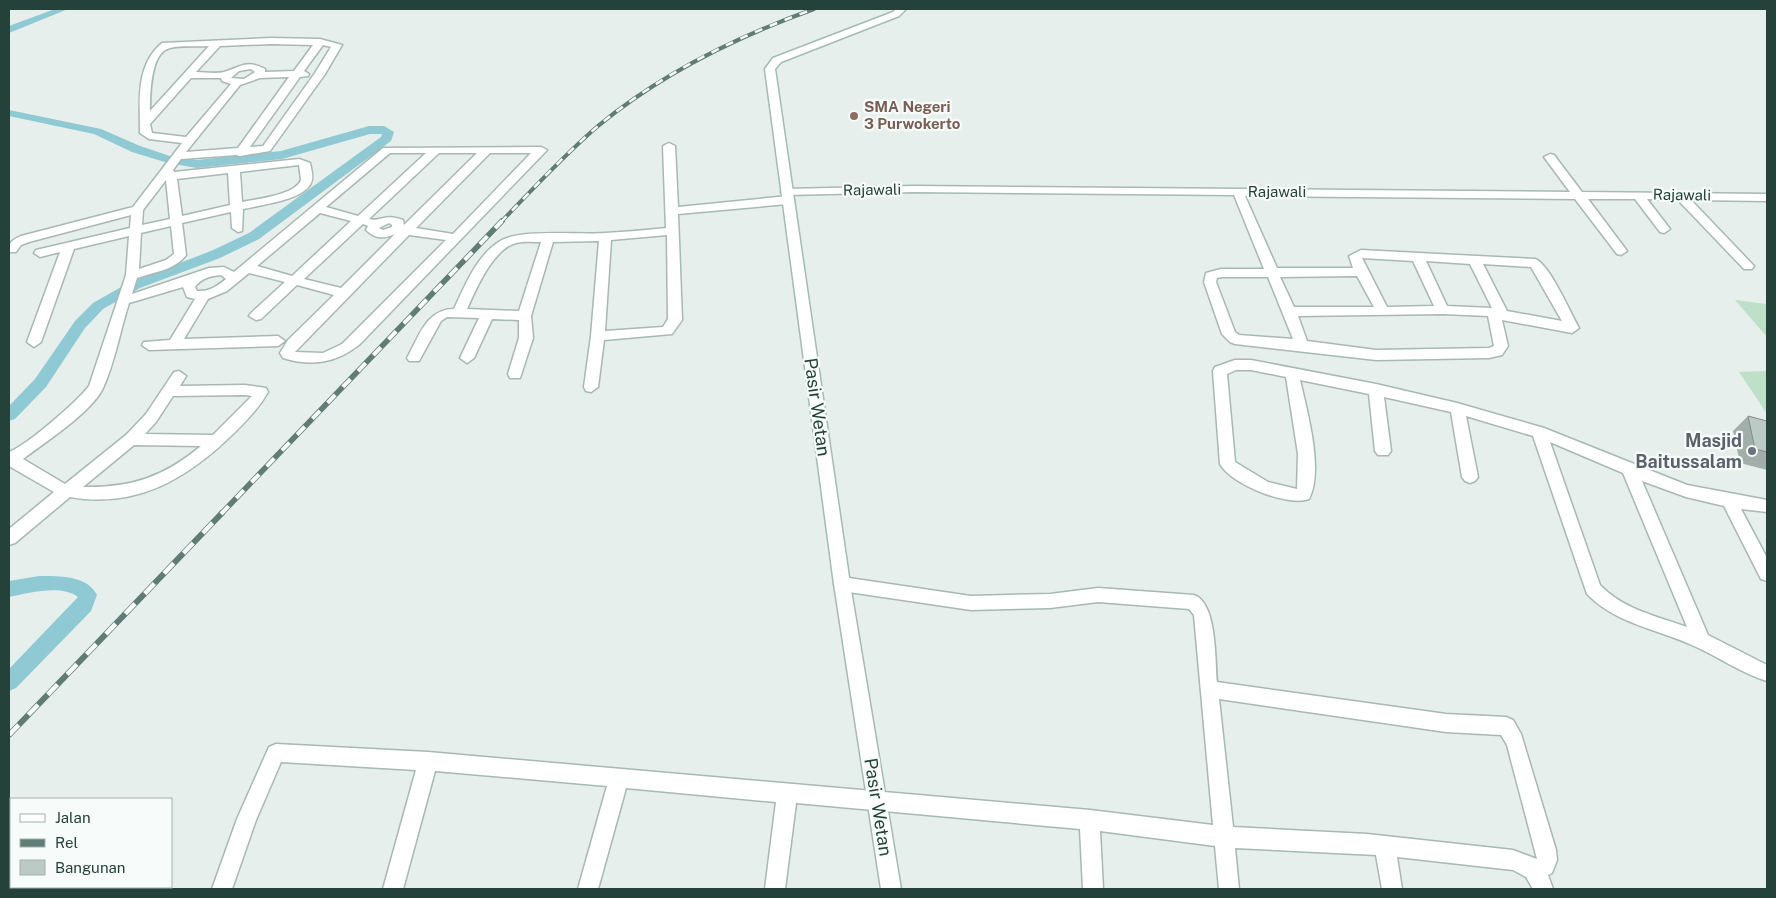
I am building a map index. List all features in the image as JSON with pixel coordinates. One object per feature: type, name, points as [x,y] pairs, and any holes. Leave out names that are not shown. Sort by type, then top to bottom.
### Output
[{"type":"street","name":"Pasir Wetan","points":[[891,889],[842,584],[771,66],[777,60],[896,14],[901,9]]},
{"type":"street","points":[[188,75],[226,75],[256,60],[270,41]]},
{"type":"street","points":[[172,166],[240,152],[266,149],[320,74],[337,46],[320,42],[270,41],[162,46],[151,62],[144,96],[146,133],[149,136],[189,141]]},
{"type":"street","points":[[240,152],[299,74],[320,42]]},
{"type":"street","points":[[144,123],[217,43]]},
{"type":"street","points":[[256,60],[260,69],[258,75]]},
{"type":"street","points":[[226,75],[228,81],[237,83],[248,81],[258,75],[320,74]]},
{"type":"street","points":[[170,391],[244,390],[261,392],[254,403],[198,459],[153,485],[137,490],[100,493],[67,491],[10,459],[58,425],[86,401],[96,388],[127,290],[138,210],[189,141],[237,83]]},
{"type":"street","points":[[598,336],[667,331],[673,326],[675,320],[669,146]]},
{"type":"street","points":[[174,345],[203,296],[224,288],[232,277],[247,268],[387,150],[541,150],[344,350],[313,360],[288,355],[288,350],[293,343],[343,293],[401,229],[486,151]]},
{"type":"street","points":[[256,316],[435,151]]},
{"type":"street","points":[[1550,157],[1580,194],[1621,251]]},
{"type":"street","points":[[40,252],[237,207],[300,190],[306,183],[308,176],[304,164],[299,162],[283,162],[234,171],[172,166]]},
{"type":"street","points":[[127,290],[180,255],[175,221],[172,166]]},
{"type":"street","points":[[234,171],[238,228]]},
{"type":"street","name":"Rajawali","points":[[672,211],[722,208],[788,196],[914,189],[1767,197]]},
{"type":"street","points":[[1238,192],[1302,345]]},
{"type":"street","points":[[1638,195],[1664,229]]},
{"type":"street","points":[[1680,195],[1748,266]]},
{"type":"street","points":[[316,208],[375,224],[384,219],[394,219],[399,223],[401,229]]},
{"type":"street","points":[[12,249],[17,242],[24,238],[138,210]]},
{"type":"street","points":[[401,229],[456,238]]},
{"type":"street","points":[[458,313],[477,275],[507,242],[514,239],[605,237],[673,231]]},
{"type":"street","points":[[591,387],[598,336],[605,237]]},
{"type":"street","points":[[515,374],[527,335],[528,324],[524,316],[548,238]]},
{"type":"street","points":[[34,342],[69,245]]},
{"type":"street","points":[[1289,311],[1382,312],[1443,310],[1499,314],[1572,328],[1544,275],[1535,263],[1417,256],[1358,255],[1356,258],[1382,312]]},
{"type":"street","points":[[1417,256],[1443,310]]},
{"type":"street","points":[[1362,272],[1221,273],[1211,276],[1210,282],[1229,334],[1234,339],[1302,345],[1376,356],[1489,354],[1498,352],[1501,346],[1499,314],[1474,259]]},
{"type":"street","points":[[247,268],[343,293]]},
{"type":"street","points":[[203,296],[190,291],[189,287],[200,274],[216,270],[229,273],[232,277]]},
{"type":"street","points":[[127,290],[194,279]]},
{"type":"street","points":[[414,358],[436,318],[445,313],[524,316]]},
{"type":"street","points":[[467,358],[486,315]]},
{"type":"street","points":[[149,345],[278,341]]},
{"type":"street","points":[[1292,373],[1304,432],[1306,484],[1303,495],[1288,495],[1235,472],[1228,464],[1220,371],[1235,365],[1251,365],[1376,389],[1457,408],[1539,432],[1676,488],[1730,502],[1767,506]]},
{"type":"street","points":[[9,538],[131,440],[170,391],[179,376]]},
{"type":"street","points":[[1376,389],[1383,451]]},
{"type":"street","points":[[1457,408],[1470,477]]},
{"type":"street","points":[[1539,432],[1596,594],[1614,606],[1701,640],[1767,672]]},
{"type":"street","points":[[131,440],[216,441]]},
{"type":"street","points":[[1629,469],[1701,640]]},
{"type":"street","points":[[1730,502],[1767,574]]},
{"type":"street","points":[[842,584],[971,603],[1050,601],[1098,595],[1194,602],[1202,613],[1229,889]]},
{"type":"street","points":[[1209,689],[1446,723],[1506,726],[1512,734],[1516,745],[1546,850],[1547,860],[1545,866],[1535,871]]},
{"type":"street","points":[[222,889],[247,819],[276,753],[428,762],[618,778],[1090,820],[1224,837],[1385,846],[1513,860],[1525,863],[1541,879],[1543,889]]},
{"type":"street","points":[[393,889],[428,762]]},
{"type":"street","points":[[588,889],[618,778]]},
{"type":"street","points":[[775,889],[787,794]]},
{"type":"street","points":[[1090,820],[1092,889]]},
{"type":"street","points":[[1385,846],[1392,889]]},
{"type":"green space","points":[[1735,300],[1767,304],[1767,337]]},
{"type":"green space","points":[[1767,371],[1767,414],[1739,372]]},
{"type":"building","points":[[1748,416],[1767,421],[1767,452],[1755,449]]},
{"type":"waterway","points":[[9,30],[63,9]]},
{"type":"waterway","points":[[9,113],[97,131],[136,149],[168,159],[197,164],[282,155],[369,130],[384,130],[388,132],[387,138],[254,236],[215,255],[135,285],[98,306],[85,318],[40,383],[9,415]]},
{"type":"waterway","points":[[9,589],[27,585],[62,584],[73,586],[88,595],[84,605],[9,682]]},
{"type":"railway","points":[[501,222],[585,137],[648,89],[728,44],[814,9]]},
{"type":"railway","points":[[221,514],[502,221]]},
{"type":"railway","points":[[9,735],[222,513]]},
{"type":"place","name":"SMA Negeri 3 Purwokerto","points":[[854,116]]},
{"type":"place","name":"Masjid Baitussalam","points":[[1752,451]]}]
